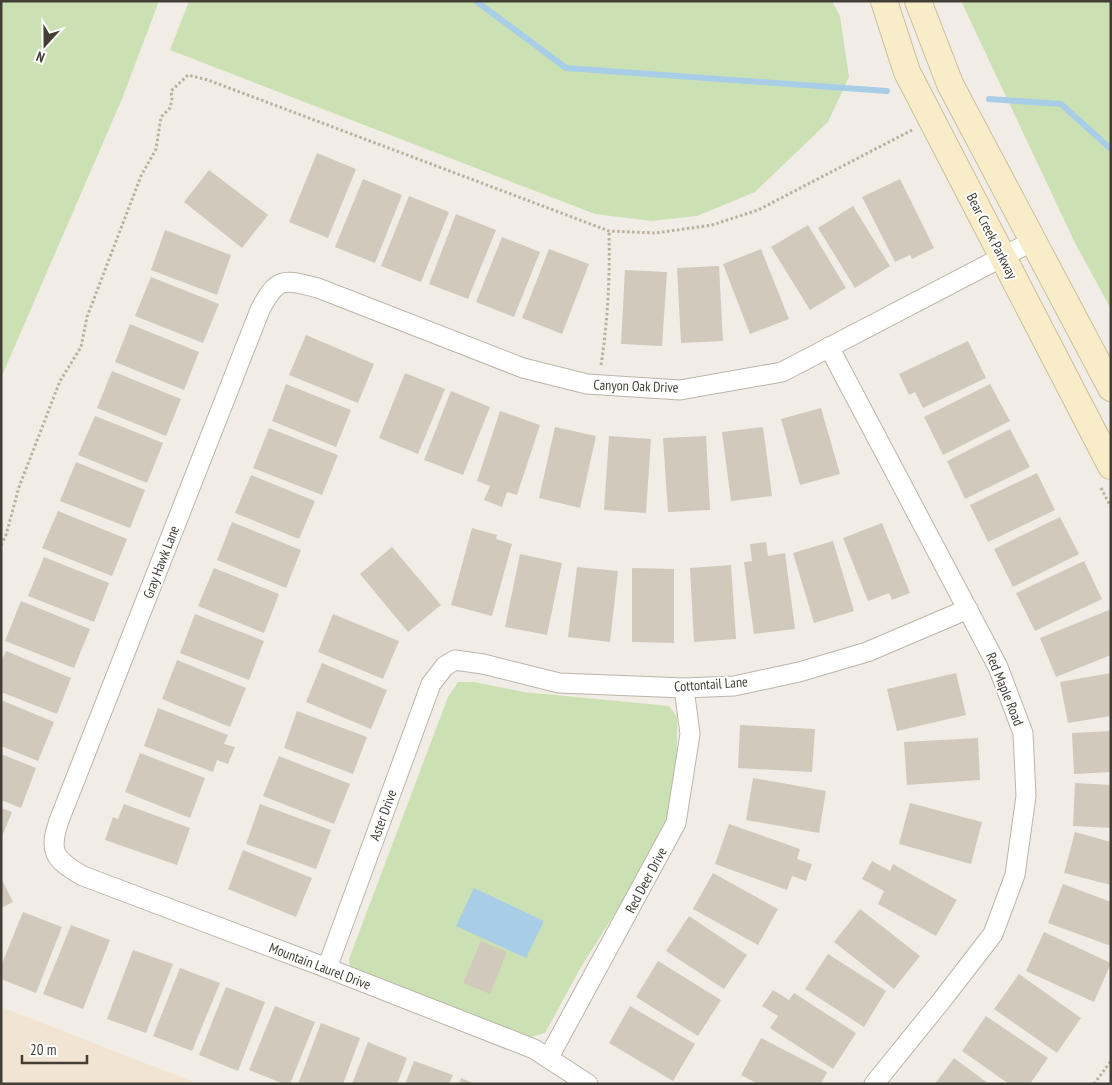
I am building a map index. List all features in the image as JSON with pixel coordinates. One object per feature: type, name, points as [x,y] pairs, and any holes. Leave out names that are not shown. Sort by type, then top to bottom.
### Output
[{"type":"street","name":"Bear Creek Parkway","points":[[884,1],[907,72],[1111,466]]},
{"type":"street","points":[[918,1],[950,84],[1111,388]]},
{"type":"street","name":"Canyon Oak Drive","points":[[283,282],[294,282],[318,288],[523,368],[587,384],[680,390],[782,372],[1033,241]]},
{"type":"street","name":"Gray Hawk Lane","points":[[54,850],[54,833],[260,310],[270,292],[283,282]]},
{"type":"street","name":"Red Maple Road","points":[[829,347],[998,667],[1023,733],[1026,796],[1015,875],[993,934],[874,1084]]},
{"type":"street","name":"Cottontail Lane","points":[[445,666],[455,660],[483,664],[559,683],[684,688],[734,686],[799,672],[867,652],[968,609]]},
{"type":"street","name":"Aster Drive","points":[[327,968],[431,684],[445,666]]},
{"type":"street","name":"Red Deer Drive","points":[[549,1057],[676,823],[690,734],[684,688]]},
{"type":"street","name":"Mountain Laurel Drive","points":[[54,850],[63,864],[83,876],[534,1048],[588,1084]]},
{"type":"path","points":[[1,545],[6,535],[19,487],[60,381],[80,347],[87,317],[141,176],[156,149],[161,116],[170,108],[172,100],[171,91],[188,75],[208,80],[609,231],[656,233],[712,226],[758,210],[912,130],[917,138]]},
{"type":"path","points":[[598,385],[606,332],[609,295],[609,231]]},
{"type":"path","points":[[1094,1084],[1111,1061]]},
{"type":"shaded area","points":[[1,1007],[199,1084],[1,1084]]},
{"type":"green space","points":[[1,1],[159,1],[122,99],[1,378]]},
{"type":"green space","points":[[189,1],[832,1],[840,16],[849,77],[828,122],[755,192],[697,216],[651,221],[595,214],[170,50]]},
{"type":"green space","points":[[961,1],[1111,1],[1111,309],[1075,243]]},
{"type":"green space","points":[[458,682],[474,682],[524,692],[669,706],[677,717],[677,750],[669,821],[645,866],[581,967],[545,1033],[528,1038],[350,968],[349,959],[448,697]]},
{"type":"water","points":[[474,888],[544,921],[526,958],[456,926]]},
{"type":"building","points":[[317,153],[356,169],[328,238],[289,222]]},
{"type":"building","points":[[209,170],[268,215],[242,248],[184,202]]},
{"type":"building","points":[[363,179],[402,195],[375,263],[335,247]]},
{"type":"building","points":[[900,179],[934,248],[912,259],[910,255],[895,262],[862,197]]},
{"type":"building","points":[[409,196],[449,212],[421,282],[381,266]]},
{"type":"building","points":[[853,206],[890,266],[855,288],[818,228]]},
{"type":"building","points":[[456,214],[496,230],[468,299],[429,284]]},
{"type":"building","points":[[808,225],[846,288],[810,310],[771,247]]},
{"type":"building","points":[[165,230],[231,255],[217,295],[151,270]]},
{"type":"building","points":[[502,237],[540,252],[514,317],[476,302]]},
{"type":"building","points":[[549,249],[589,264],[562,334],[522,318]]},
{"type":"building","points":[[761,249],[789,319],[750,334],[723,264]]},
{"type":"building","points":[[719,266],[723,341],[681,343],[677,268]]},
{"type":"building","points":[[625,270],[667,272],[662,346],[621,344]]},
{"type":"building","points":[[151,277],[219,304],[203,343],[135,316]]},
{"type":"building","points":[[130,324],[199,352],[184,390],[115,362]]},
{"type":"building","points":[[306,335],[374,364],[358,403],[289,375]]},
{"type":"building","points":[[968,341],[986,378],[923,408],[915,392],[909,395],[899,374]]},
{"type":"building","points":[[112,371],[181,399],[166,436],[97,408]]},
{"type":"building","points":[[405,373],[445,389],[418,454],[379,438]]},
{"type":"building","points":[[286,384],[351,410],[336,447],[272,421]]},
{"type":"building","points":[[990,384],[1010,421],[943,455],[924,417]]},
{"type":"building","points":[[451,391],[490,407],[463,475],[424,460]]},
{"type":"building","points":[[821,408],[840,474],[800,485],[781,419]]},
{"type":"building","points":[[500,411],[540,425],[517,495],[507,492],[502,507],[484,500],[490,486],[477,481]]},
{"type":"building","points":[[95,416],[163,443],[147,483],[78,455]]},
{"type":"building","points":[[555,427],[596,436],[580,508],[539,498]]},
{"type":"building","points":[[763,427],[772,496],[731,501],[722,432]]},
{"type":"building","points":[[269,428],[338,455],[322,495],[253,468]]},
{"type":"building","points":[[1010,429],[1030,467],[965,499],[947,461]]},
{"type":"building","points":[[609,436],[651,439],[646,513],[604,510]]},
{"type":"building","points":[[706,436],[710,510],[668,512],[663,438]]},
{"type":"building","points":[[76,462],[145,490],[130,528],[60,501]]},
{"type":"building","points":[[1037,473],[1055,510],[988,542],[970,505]]},
{"type":"building","points":[[251,475],[315,501],[299,539],[235,513]]},
{"type":"building","points":[[58,511],[127,539],[112,576],[42,548]]},
{"type":"building","points":[[1060,517],[1079,554],[1013,587],[994,549]]},
{"type":"building","points":[[232,522],[301,550],[286,588],[217,560]]},
{"type":"building","points":[[882,523],[910,593],[892,600],[889,593],[868,601],[843,538]]},
{"type":"building","points":[[472,528],[497,535],[496,539],[512,544],[492,616],[451,605]]},
{"type":"building","points":[[833,541],[854,611],[814,623],[793,553]]},
{"type":"building","points":[[766,542],[768,556],[785,553],[795,629],[754,634],[744,562],[752,561],[750,544]]},
{"type":"building","points":[[392,547],[441,605],[408,632],[360,574]]},
{"type":"building","points":[[520,554],[562,563],[547,635],[505,627]]},
{"type":"building","points":[[44,557],[109,583],[94,622],[28,596]]},
{"type":"building","points":[[1084,561],[1102,599],[1035,631],[1016,593]]},
{"type":"building","points":[[731,565],[736,639],[694,642],[690,568]]},
{"type":"building","points":[[577,567],[618,571],[610,642],[568,637]]},
{"type":"building","points":[[214,568],[279,594],[264,633],[198,606]]},
{"type":"building","points":[[632,568],[674,569],[674,643],[632,642]]},
{"type":"building","points":[[21,601],[90,629],[74,668],[5,641]]},
{"type":"building","points":[[1109,610],[1111,615],[1111,655],[1056,677],[1040,638]]},
{"type":"building","points":[[195,614],[264,641],[249,680],[180,653]]},
{"type":"building","points":[[333,614],[399,641],[383,679],[318,652]]},
{"type":"building","points":[[6,651],[71,678],[57,714],[1,692],[1,663]]},
{"type":"building","points":[[177,660],[246,688],[230,727],[162,699]]},
{"type":"building","points":[[322,663],[387,690],[371,729],[306,702]]},
{"type":"building","points":[[956,673],[966,715],[897,731],[887,689]]},
{"type":"building","points":[[1111,673],[1111,716],[1068,723],[1060,682]]},
{"type":"building","points":[[1,700],[54,722],[38,761],[1,746]]},
{"type":"building","points":[[158,708],[228,735],[224,744],[235,747],[228,764],[217,760],[213,772],[144,746]]},
{"type":"building","points":[[297,711],[367,737],[353,774],[284,748]]},
{"type":"building","points":[[740,725],[815,729],[812,772],[738,768]]},
{"type":"building","points":[[1111,731],[1111,772],[1074,774],[1072,733]]},
{"type":"building","points":[[978,738],[980,780],[907,785],[904,742]]},
{"type":"building","points":[[140,753],[205,778],[190,818],[125,792]]},
{"type":"building","points":[[1,754],[36,768],[21,808],[1,800]]},
{"type":"building","points":[[279,756],[350,784],[334,824],[263,796]]},
{"type":"building","points":[[753,778],[826,791],[819,833],[746,820]]},
{"type":"building","points":[[1075,783],[1111,785],[1111,828],[1073,826]]},
{"type":"building","points":[[910,803],[982,822],[971,864],[899,844]]},
{"type":"building","points":[[124,804],[190,828],[177,865],[105,840],[113,817],[118,819]]},
{"type":"building","points":[[260,804],[331,830],[316,869],[246,844]]},
{"type":"building","points":[[1,808],[12,812],[1,839]]},
{"type":"building","points":[[729,824],[800,849],[797,859],[812,864],[806,881],[792,876],[787,890],[715,864]]},
{"type":"building","points":[[1075,832],[1111,842],[1111,885],[1064,873]]},
{"type":"building","points":[[243,850],[312,878],[296,917],[228,889]]},
{"type":"building","points":[[872,861],[890,871],[893,864],[957,900],[936,936],[878,904],[884,891],[862,879]]},
{"type":"building","points":[[713,873],[778,909],[758,945],[693,909]]},
{"type":"building","points":[[1,878],[13,902],[1,908]]},
{"type":"building","points":[[1063,884],[1111,902],[1111,946],[1048,923]]},
{"type":"building","points":[[860,909],[920,956],[894,989],[834,942]]},
{"type":"building","points":[[23,912],[62,927],[36,993],[1,979],[1,966]]},
{"type":"building","points":[[689,916],[747,955],[724,989],[666,951]]},
{"type":"building","points":[[71,925],[110,940],[83,1009],[43,994]]},
{"type":"building","points":[[1044,932],[1111,963],[1094,1002],[1026,971]]},
{"type":"building","points":[[481,941],[507,952],[490,994],[463,983]]},
{"type":"building","points":[[133,950],[173,964],[146,1033],[107,1019]]},
{"type":"building","points":[[828,954],[886,991],[864,1027],[805,989]]},
{"type":"building","points":[[658,961],[721,1000],[698,1036],[636,997]]},
{"type":"building","points":[[180,968],[220,983],[192,1051],[153,1036]]},
{"type":"building","points":[[1019,974],[1081,1018],[1057,1053],[994,1009]]},
{"type":"building","points":[[226,987],[265,1002],[238,1071],[199,1055]]},
{"type":"building","points":[[773,990],[789,1000],[794,993],[856,1033],[833,1069],[770,1028],[778,1016],[762,1006]]},
{"type":"building","points":[[275,1006],[315,1022],[290,1084],[284,1084],[249,1070]]},
{"type":"building","points":[[630,1006],[695,1044],[673,1081],[609,1043]]},
{"type":"building","points":[[986,1016],[1048,1058],[1030,1084],[1009,1084],[962,1051]]},
{"type":"building","points":[[321,1023],[360,1038],[343,1084],[298,1084]]},
{"type":"building","points":[[761,1038],[827,1072],[821,1084],[758,1084],[741,1075]]},
{"type":"building","points":[[368,1042],[407,1058],[397,1084],[352,1084]]},
{"type":"building","points":[[954,1058],[989,1084],[935,1084]]},
{"type":"building","points":[[414,1061],[453,1075],[449,1084],[405,1084]]},
{"type":"building","points":[[461,1078],[475,1084],[459,1084]]},
{"type":"waterway","points":[[476,1],[566,68],[887,91]]},
{"type":"waterway","points":[[989,99],[1061,104],[1111,149]]}]
